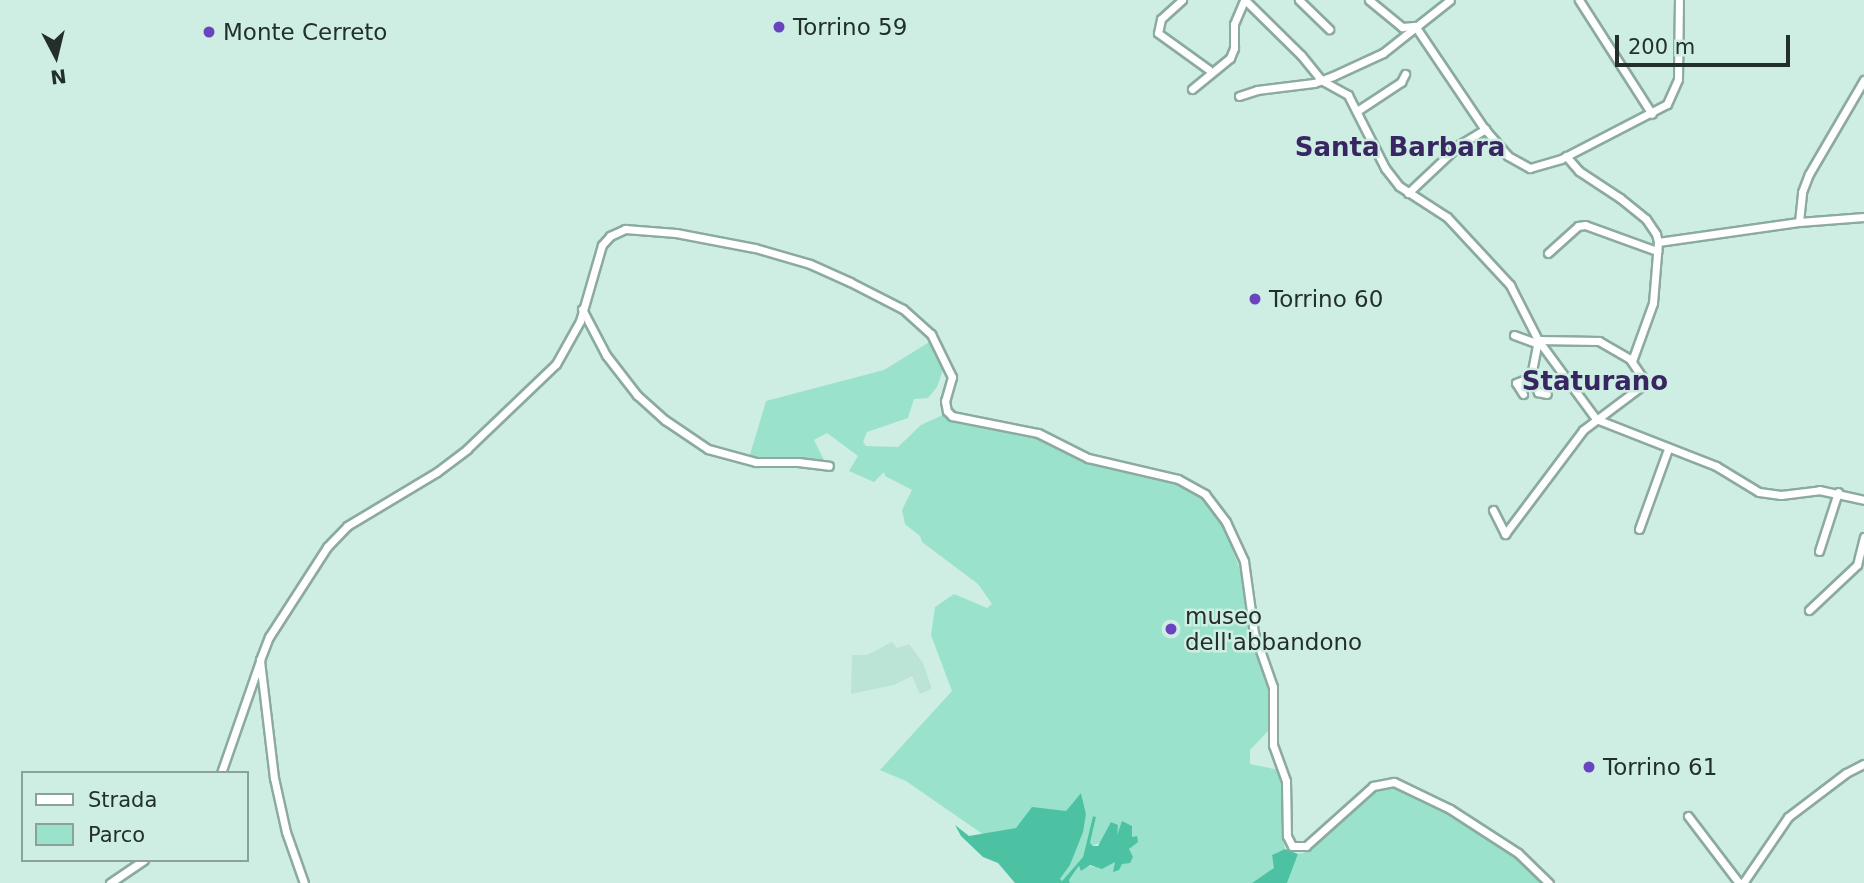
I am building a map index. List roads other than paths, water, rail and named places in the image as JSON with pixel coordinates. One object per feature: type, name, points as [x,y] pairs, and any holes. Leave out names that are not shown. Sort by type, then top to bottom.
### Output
[{"type":"street","points":[[1182,0],[1161,19],[1158,33],[1208,69]]},
{"type":"street","points":[[1192,89],[1230,58],[1234,48],[1234,24],[1244,0],[1301,55],[1321,80],[1343,90],[1357,111],[1385,167],[1408,194],[1447,217],[1510,285],[1537,342],[1596,419],[1733,474],[1751,490],[1768,494],[1819,490],[1838,492],[1864,500]]},
{"type":"street","points":[[1299,0],[1328,29]]},
{"type":"street","points":[[1369,0],[1402,27],[1415,26]]},
{"type":"street","points":[[1239,96],[1257,90],[1285,89],[1321,80],[1383,52],[1450,0]]},
{"type":"street","points":[[1579,0],[1652,114]]},
{"type":"street","points":[[1415,26],[1486,129],[1508,156],[1530,168],[1566,156],[1667,104],[1678,79],[1679,0]]},
{"type":"street","points":[[1357,111],[1401,82],[1405,74]]},
{"type":"street","points":[[1799,222],[1802,192],[1809,174],[1864,80]]},
{"type":"street","points":[[1408,194],[1459,145],[1486,129]]},
{"type":"street","points":[[1566,156],[1579,171],[1646,219],[1658,246],[1653,303],[1632,361]]},
{"type":"street","points":[[1548,253],[1578,226],[1584,225],[1658,246],[1799,222],[1864,217]]},
{"type":"street","points":[[223,771],[260,660],[285,609],[327,547],[347,526],[437,472],[498,423],[556,364],[575,332],[602,245],[610,236],[625,229],[676,233],[755,248],[810,264],[903,309],[931,334],[945,359],[952,377],[945,401],[947,411],[952,416],[1038,433],[1108,466],[1178,480],[1205,494],[1215,505],[1244,561],[1254,633],[1273,687],[1273,745],[1286,781],[1287,836],[1292,846],[1306,846],[1373,786],[1394,782],[1450,809],[1496,838],[1525,859],[1549,883]]},
{"type":"street","points":[[582,309],[606,355],[637,395],[665,420],[708,449],[756,462],[798,462],[830,466]]},
{"type":"street","points":[[1493,510],[1505,534],[1575,440],[1596,419],[1610,412],[1643,385],[1632,361],[1599,341],[1537,342],[1514,335]]},
{"type":"street","points":[[1537,342],[1531,377],[1538,392],[1547,394]]},
{"type":"street","points":[[1522,394],[1516,383],[1531,377]]},
{"type":"street","points":[[1639,529],[1668,449]]},
{"type":"street","points":[[1819,551],[1838,492]]},
{"type":"street","points":[[1809,610],[1857,565],[1864,537]]},
{"type":"street","points":[[260,660],[278,799],[304,883]]},
{"type":"street","points":[[1688,816],[1741,883],[1788,817],[1846,773],[1864,764]]},
{"type":"street","points":[[110,883],[141,862]]},
{"type":"place","name":"Torrino 59","points":[[779,27]]},
{"type":"place","name":"Monte Cerreto","points":[[209,32]]},
{"type":"place","name":"Torrino 60","points":[[1255,299]]},
{"type":"place","name":"museo dell'abbandono","points":[[1171,629]]},
{"type":"place","name":"Torrino 61","points":[[1589,767]]},
{"type":"district","name":"Santa Barbara","points":[[1400,148]]},
{"type":"district","name":"Staturano","points":[[1595,382]]}]
